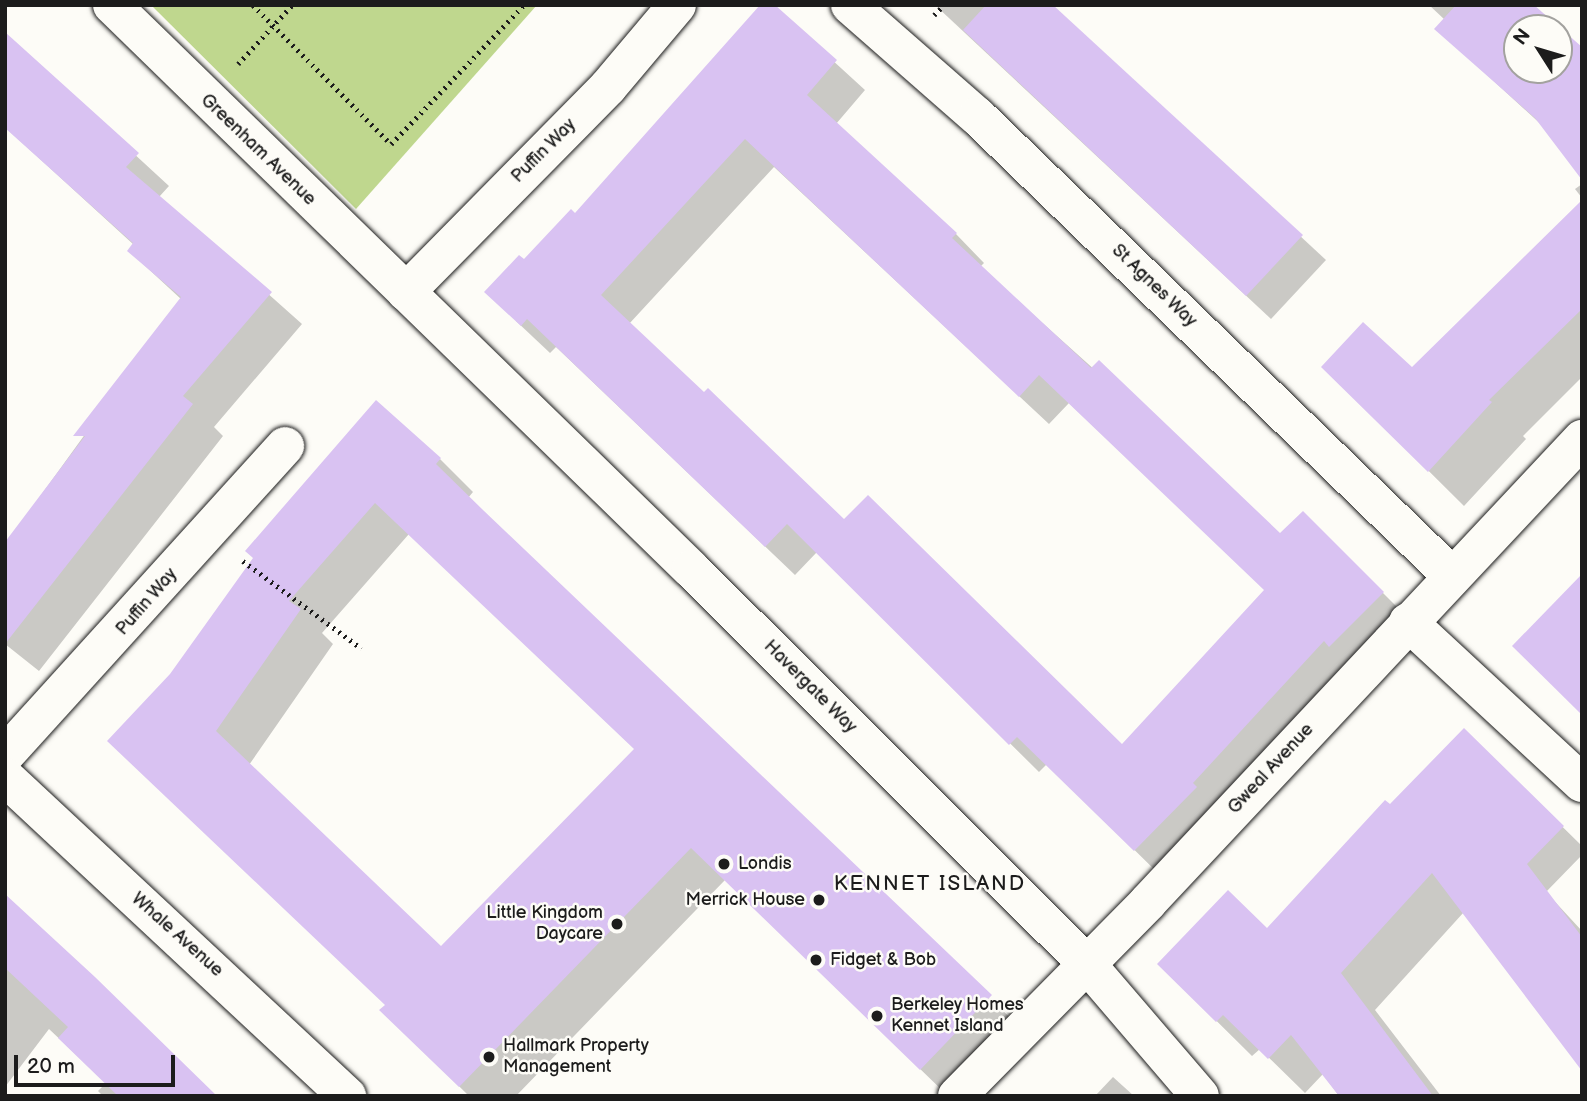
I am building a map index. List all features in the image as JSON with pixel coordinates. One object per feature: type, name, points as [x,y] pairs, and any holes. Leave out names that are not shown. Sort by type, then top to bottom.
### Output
[{"type":"street","name":"Greenham Avenue","points":[[112,5],[406,292]]},
{"type":"street","name":"Puffin Way","points":[[406,292],[608,88],[677,5]]},
{"type":"street","name":"St Agnes Way","points":[[850,5],[977,116],[1450,574]]},
{"type":"street","name":"Havergate Way","points":[[406,292],[691,569],[1086,963],[1200,1096]]},
{"type":"street","name":"Gweal Avenue","points":[[957,1096],[1086,963],[1408,622],[1450,574],[1582,439]]},
{"type":"street","name":"Puffin Way","points":[[5,755],[285,446]]},
{"type":"street","points":[[1408,622],[1582,783]]},
{"type":"street","name":"Whale Avenue","points":[[5,776],[347,1096]]},
{"type":"path","points":[[253,5],[391,144],[524,5]]},
{"type":"path","points":[[273,24],[292,5]]},
{"type":"path","points":[[207,535],[361,648]]},
{"type":"green space","points":[[151,5],[537,5],[356,209]]},
{"type":"building","points":[[760,5],[775,5],[837,60],[807,95],[957,233],[952,238],[1091,368],[1099,360],[1280,533],[1303,511],[1384,592],[1329,647],[1324,641],[1193,783],[1197,787],[1134,851],[1017,737],[1009,745],[787,524],[765,547],[527,319],[521,326],[484,292],[519,255],[524,259],[571,209],[575,213]],"holes":[[[745,139],[1019,397],[1039,375],[1264,590],[1122,744],[868,495],[844,519],[708,388],[704,392],[601,295]]]},
{"type":"building","points":[[986,5],[1053,5],[1303,235],[1246,296],[963,30]]},
{"type":"building","points":[[1456,5],[1534,5],[1544,14],[1503,14],[1503,84],[1573,84],[1573,39],[1582,47],[1582,180],[1535,118],[1434,29]]},
{"type":"building","points":[[5,32],[139,153],[126,167],[272,292],[183,396],[193,404],[5,644],[5,542],[85,436],[73,436],[181,297],[127,251],[133,243],[5,128]]},
{"type":"building","points":[[1582,200],[1582,309],[1489,400],[1492,402],[1428,472],[1321,367],[1363,322],[1412,367]]},
{"type":"building","points":[[376,400],[441,458],[436,464],[483,510],[992,995],[920,1070],[691,848],[459,1087],[379,1010],[385,1005],[107,741],[170,674],[253,558],[245,551]],"holes":[[[375,503],[634,749],[441,946],[216,731],[301,609],[289,601]]]},
{"type":"building","points":[[1582,574],[1582,715],[1512,646]]},
{"type":"building","points":[[1464,728],[1564,826],[1527,864],[1582,937],[1582,1071],[1432,873],[1341,973],[1433,1096],[1339,1096],[1291,1035],[1268,1059],[1223,1015],[1216,1022],[1157,964],[1228,890],[1267,928],[1385,800],[1390,804]]},
{"type":"building","points":[[5,894],[217,1096],[118,1096],[58,1038],[68,1027],[5,968]]},
{"type":"place","name":"Londis","points":[[724,864]]},
{"type":"place","name":"Merrick House","points":[[819,900]]},
{"type":"place","name":"Little Kingdom Daycare","points":[[617,924]]},
{"type":"place","name":"Fidget & Bob","points":[[816,960]]},
{"type":"place","name":"Berkeley Homes Kennet Island","points":[[877,1016]]},
{"type":"place","name":"Hallmark Property Management","points":[[489,1057]]},
{"type":"district","name":"KENNET ISLAND","points":[[930,884]]}]
